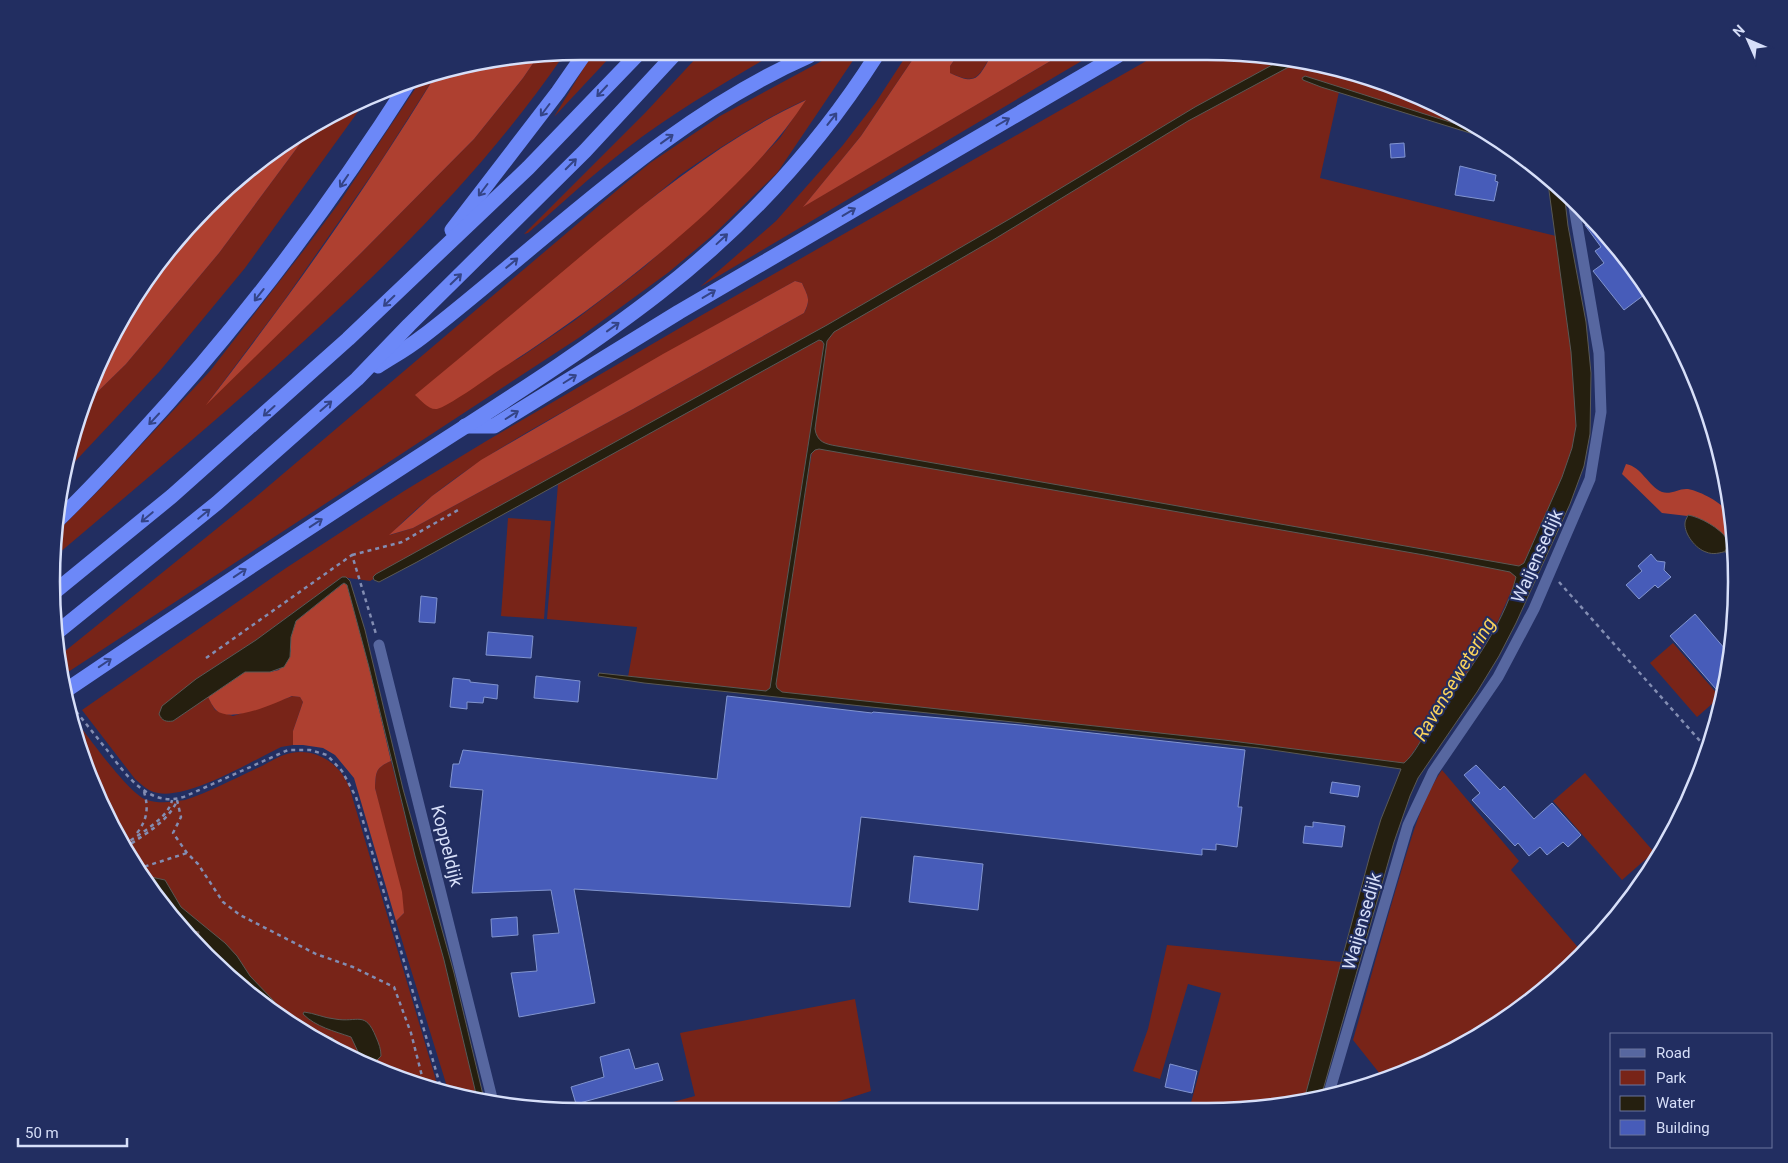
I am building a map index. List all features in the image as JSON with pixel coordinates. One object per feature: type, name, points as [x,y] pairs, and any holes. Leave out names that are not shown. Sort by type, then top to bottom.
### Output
[{"type":"highway","points":[[424,267],[548,106],[579,60]]},
{"type":"highway","points":[[60,587],[231,445],[348,339],[528,168],[632,60]]},
{"type":"highway","points":[[62,628],[217,503],[357,379],[585,151],[669,60]]},
{"type":"highway","points":[[357,379],[421,339],[627,168],[682,128],[727,99],[800,60]]},
{"type":"highway","points":[[71,687],[275,550],[574,354],[658,293],[694,264],[770,192],[809,149],[854,91],[873,60]]},
{"type":"highway","points":[[465,426],[494,426],[680,312],[1110,60]]},
{"type":"highway","points":[[64,514],[173,398],[234,326],[310,229],[372,141],[403,92]]},
{"type":"highway","points":[[372,141],[392,96]]},
{"type":"street","name":"Waijensedijk","points":[[1331,1088],[1408,826],[1433,772],[1498,677],[1534,609],[1590,479],[1601,412],[1599,353],[1576,214]]},
{"type":"street","name":"Koppeldijk","points":[[379,645],[491,1095]]},
{"type":"path","points":[[206,658],[352,555],[402,542],[458,510]]},
{"type":"path","points":[[352,555],[379,645]]},
{"type":"path","points":[[1550,572],[1702,743]]},
{"type":"path","points":[[77,711],[131,781],[150,794],[172,800],[177,800],[288,750],[310,750],[326,756],[342,771],[356,798],[441,1083]]},
{"type":"path","points":[[134,837],[146,817],[147,804],[143,790]]},
{"type":"path","points":[[130,841],[164,815],[171,807],[172,800]]},
{"type":"path","points":[[130,842],[166,818],[177,800]]},
{"type":"path","points":[[177,800],[181,817],[173,833],[187,853],[198,864],[223,902],[240,915],[316,954],[353,967],[394,987],[411,1034],[422,1078]]},
{"type":"path","points":[[145,865],[187,853]]},
{"type":"green space","points":[[589,60],[607,60],[554,117]]},
{"type":"green space","points":[[694,60],[763,60],[696,100],[643,136],[601,169],[528,233],[524,234],[645,113]]},
{"type":"green space","points":[[824,60],[853,60],[777,173],[713,235],[669,272],[580,337],[68,672],[64,652],[251,501],[650,163],[720,116]],"holes":[[[805,100],[780,138],[720,199],[644,267],[574,321],[518,359],[416,395],[680,175],[741,134]]]},
{"type":"green space","points":[[903,60],[912,60],[861,136],[804,206],[1052,60],[1083,60],[700,287],[776,221],[843,145],[876,102]]},
{"type":"green space","points":[[954,60],[988,60],[979,74],[971,79],[950,73],[950,66]]},
{"type":"green space","points":[[1148,60],[1241,61],[1275,64],[1308,70],[1374,88],[1406,100],[1467,130],[1339,92],[1320,178],[1556,236],[1571,352],[1576,426],[1572,448],[1562,477],[1498,621],[1470,668],[1405,764],[1228,741],[772,693],[813,446],[827,326],[468,523],[370,581],[342,577],[256,640],[196,679],[173,721],[208,697],[215,710],[233,716],[293,696],[300,697],[303,702],[293,731],[293,745],[281,747],[220,778],[186,790],[158,793],[149,790],[135,779],[82,710],[286,568],[404,491],[702,315]],"holes":[[[795,281],[802,283],[808,298],[804,313],[633,409],[413,528],[390,535],[411,514],[458,476],[508,443]]]},
{"type":"green space","points":[[560,61],[535,95],[474,170],[442,206],[374,275],[273,369],[61,551],[63,526],[210,371],[339,203],[416,87],[431,83],[379,164],[283,302],[209,401],[361,253],[474,139],[534,62]]},
{"type":"green space","points":[[359,110],[245,268],[159,372],[74,462],[96,394],[126,364],[219,253],[301,142]]},
{"type":"green space","points":[[819,340],[824,344],[770,688],[766,691],[628,677],[637,627],[547,619],[558,484]]},
{"type":"green space","points":[[508,518],[551,521],[544,619],[501,616]]},
{"type":"green space","points":[[1673,643],[1716,692],[1713,703],[1697,717],[1650,663]]},
{"type":"green space","points":[[82,729],[119,776],[139,796],[156,802],[185,800],[280,757],[300,752],[318,755],[326,759],[339,770],[349,786],[436,1082],[382,1063],[321,1033],[264,995],[213,950],[168,899],[130,842],[100,781]]},
{"type":"green space","points":[[391,761],[444,960],[476,1092],[446,1085],[396,921],[404,913],[375,788],[377,771]]},
{"type":"green space","points":[[1442,770],[1519,861],[1511,870],[1578,947],[1550,974],[1496,1015],[1437,1049],[1379,1073],[1353,1040],[1413,833],[1428,794]]},
{"type":"green space","points":[[1585,773],[1653,851],[1649,856],[1622,880],[1553,801]]},
{"type":"green space","points":[[1167,945],[1342,962],[1306,1093],[1241,1102],[1191,1103],[1221,993],[1188,984],[1160,1079],[1133,1071],[1148,1029]]},
{"type":"green space","points":[[855,999],[871,1091],[834,1103],[669,1103],[695,1096],[680,1033]]},
{"type":"shaded area","points":[[912,60],[954,60],[950,66],[950,73],[971,79],[976,78],[989,60],[1052,60],[803,207],[861,136]]},
{"type":"shaded area","points":[[534,62],[474,139],[206,405],[267,325],[355,201],[431,83],[480,70]]},
{"type":"shaded area","points":[[806,100],[772,145],[720,200],[656,257],[604,298],[449,404],[434,409],[415,395],[599,241],[673,182],[724,146]]},
{"type":"shaded area","points":[[301,142],[219,253],[126,364],[96,394],[114,351],[130,321],[148,292],[189,238],[238,189]]},
{"type":"shaded area","points":[[795,281],[802,283],[807,295],[808,301],[804,313],[633,409],[413,528],[389,535],[432,496],[481,460],[663,354]]},
{"type":"shaded area","points":[[1626,464],[1636,469],[1662,492],[1669,493],[1688,489],[1718,502],[1723,507],[1727,544],[1696,517],[1662,513],[1622,474]]},
{"type":"shaded area","points":[[344,583],[347,585],[369,667],[391,761],[377,771],[375,788],[402,892],[404,913],[396,921],[354,778],[335,755],[323,748],[293,745],[293,731],[303,702],[300,697],[292,696],[253,711],[232,715],[223,714],[216,710],[208,697],[245,672],[279,670],[291,651],[291,637],[296,621]]},
{"type":"water","points":[[1274,64],[1289,67],[1188,121],[993,240],[834,332],[827,341],[815,429],[820,440],[833,445],[1519,566],[1524,563],[1562,477],[1572,448],[1576,426],[1571,352],[1549,188],[1565,204],[1586,322],[1591,373],[1590,434],[1584,466],[1570,504],[1499,656],[1477,692],[1418,778],[1410,796],[1394,842],[1323,1089],[1306,1093],[1370,855],[1381,819],[1401,769],[1259,748],[644,683],[598,676],[599,673],[766,691],[770,688],[824,344],[822,341],[819,340],[417,562],[379,582],[374,580],[373,577],[376,574],[827,325],[1013,217],[1195,107]],"holes":[[[819,449],[1424,555],[1510,572],[1516,577],[1510,597],[1491,636],[1415,750],[1404,763],[1224,740],[782,692],[777,688],[776,684],[811,454]]]},
{"type":"water","points":[[1305,76],[1455,124],[1473,133],[1321,87],[1302,78]]},
{"type":"water","points":[[1688,515],[1715,527],[1726,538],[1727,551],[1709,553],[1702,550],[1686,532],[1685,522]]},
{"type":"water","points":[[342,577],[346,577],[350,581],[365,630],[403,789],[454,973],[483,1093],[476,1092],[444,960],[415,856],[347,585],[344,583],[341,585],[296,621],[291,637],[290,657],[284,667],[270,672],[245,672],[173,721],[164,720],[159,714],[162,706],[196,679],[256,640]]},
{"type":"water","points":[[153,877],[165,880],[181,907],[225,943],[237,956],[250,976],[275,1003],[238,974],[198,935],[199,932],[195,931],[189,925]]},
{"type":"water","points":[[304,1012],[343,1020],[364,1020],[368,1023],[376,1037],[381,1056],[376,1061],[358,1052],[351,1037],[319,1025],[303,1014]]},
{"type":"building","points":[[1404,143],[1405,157],[1391,158],[1390,144]]},
{"type":"building","points":[[1460,166],[1496,175],[1495,181],[1498,182],[1494,201],[1455,195]]},
{"type":"building","points":[[1585,225],[1599,238],[1643,296],[1624,310],[1593,271],[1604,263],[1595,251],[1601,247]]},
{"type":"building","points":[[1651,554],[1657,561],[1665,562],[1664,570],[1671,577],[1658,588],[1655,585],[1639,599],[1626,585],[1642,571],[1638,566]]},
{"type":"building","points":[[421,596],[437,598],[435,623],[419,622]]},
{"type":"building","points":[[1695,614],[1724,648],[1716,690],[1670,636]]},
{"type":"building","points":[[488,632],[533,636],[531,658],[486,655]]},
{"type":"building","points":[[536,676],[580,681],[578,702],[534,698]]},
{"type":"building","points":[[453,678],[498,685],[497,699],[484,697],[483,703],[467,702],[467,709],[450,707]]},
{"type":"building","points":[[727,696],[872,713],[1020,725],[1245,750],[1238,807],[1242,807],[1237,847],[1216,844],[1216,850],[1202,849],[1202,855],[861,817],[850,907],[574,889],[595,1003],[519,1017],[511,973],[537,971],[533,935],[559,933],[551,890],[472,893],[483,790],[450,787],[453,764],[459,764],[463,750],[717,779]]},
{"type":"building","points":[[1476,765],[1500,790],[1504,786],[1534,819],[1552,803],[1581,835],[1568,847],[1563,842],[1547,855],[1540,847],[1529,856],[1518,843],[1515,846],[1472,800],[1480,793],[1464,775]]},
{"type":"building","points":[[1332,782],[1360,786],[1358,797],[1330,793]]},
{"type":"building","points":[[1313,822],[1345,826],[1342,847],[1303,843],[1305,826],[1313,827]]},
{"type":"building","points":[[914,856],[983,864],[978,910],[909,902]]},
{"type":"building","points":[[517,917],[518,935],[492,937],[491,919]]},
{"type":"building","points":[[629,1049],[635,1069],[658,1063],[663,1080],[576,1103],[571,1087],[604,1077],[600,1057]]},
{"type":"building","points":[[1170,1064],[1197,1071],[1192,1093],[1165,1087]]},
{"type":"water label","name":"Ravensewetering","points":[[1454,679]]}]
